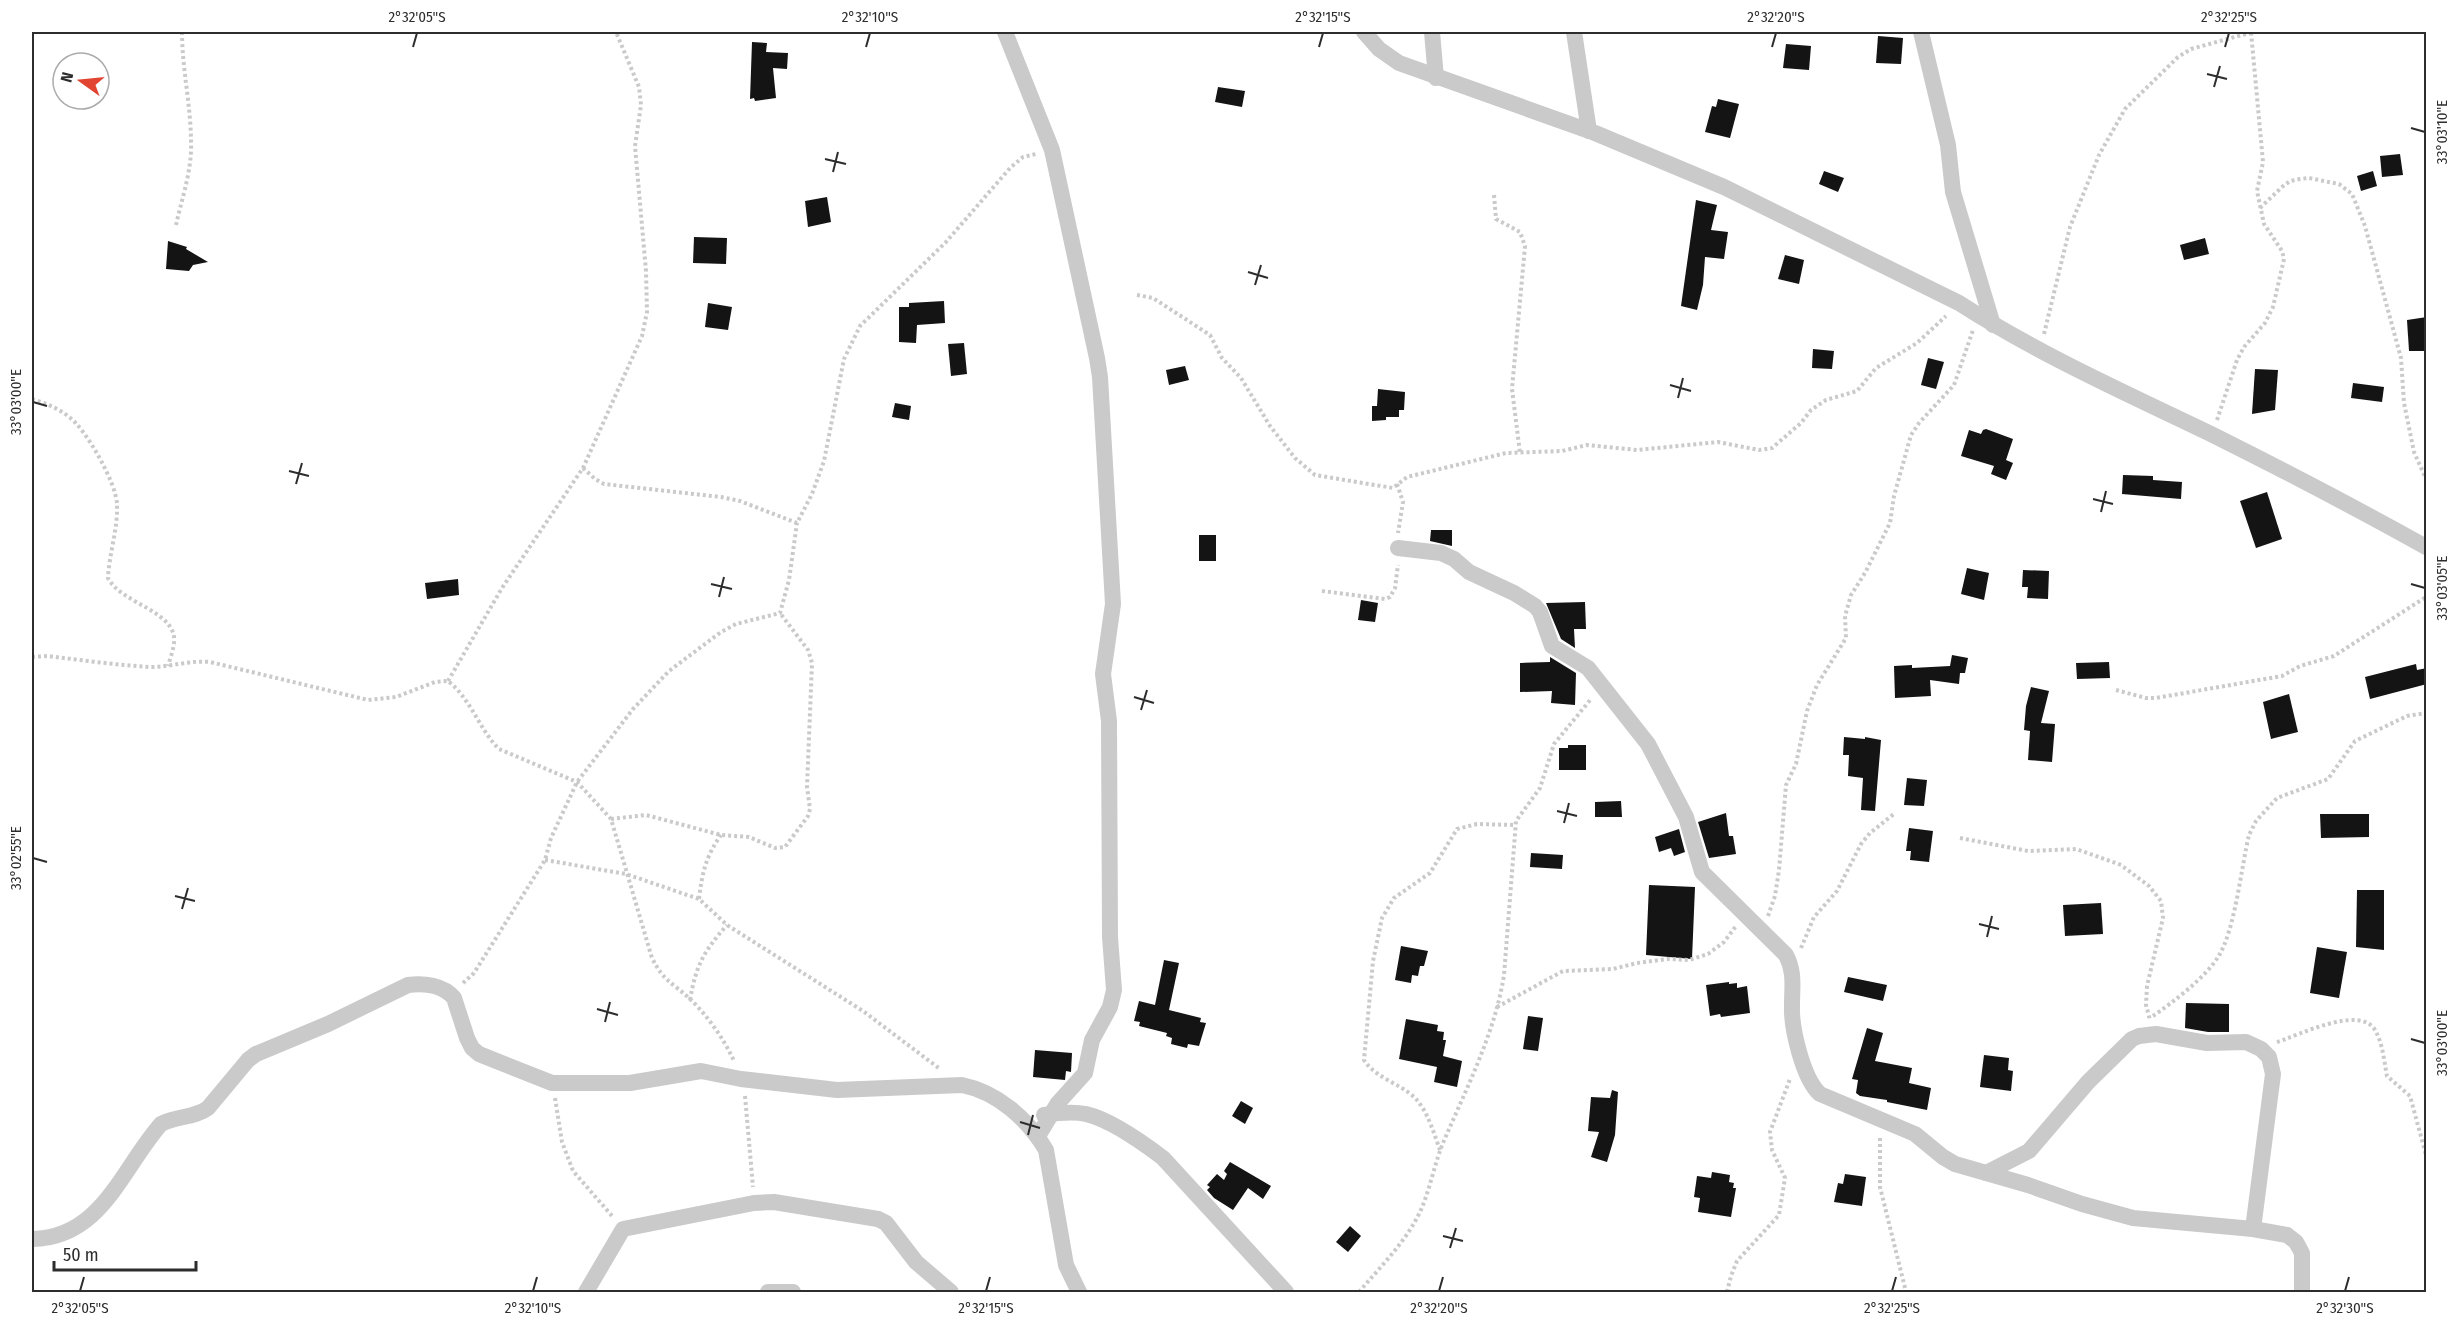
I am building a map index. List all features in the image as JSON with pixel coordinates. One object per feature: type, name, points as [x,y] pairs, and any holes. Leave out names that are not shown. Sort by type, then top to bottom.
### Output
[{"type":"street","points":[[1005,32],[1052,150],[1100,377],[1113,604],[1103,674],[1109,721],[1110,937],[1114,990],[1110,1007],[1092,1040],[1085,1073],[1050,1114],[1038,1136]]},
{"type":"street","points":[[1364,32],[1388,57],[1436,78],[1589,131],[1724,188],[1959,303],[1993,325],[2118,390],[2334,495],[2427,547]]},
{"type":"street","points":[[1432,32],[1436,78]]},
{"type":"street","points":[[1574,32],[1589,131]]},
{"type":"street","points":[[1921,32],[1948,145],[1953,192],[1993,325]]},
{"type":"street","points":[[1398,548],[1441,553],[1454,559],[1468,572],[1531,603],[1540,612],[1552,646],[1588,668],[1648,744],[1686,817],[1702,872],[1786,955],[1793,972],[1792,1017],[1800,1051],[1810,1083],[1820,1094],[1915,1134],[1942,1157],[1955,1164],[2115,1214],[2253,1229],[2287,1235],[2296,1242],[2302,1253],[2302,1293]]},
{"type":"street","points":[[32,1239],[53,1236],[70,1230],[90,1216],[118,1187],[161,1124],[170,1119],[202,1112],[208,1108],[248,1060],[256,1054],[328,1024],[408,985],[429,986],[442,988],[454,998],[472,1048],[479,1054],[552,1083],[630,1083],[692,1072],[837,1090],[962,1085],[979,1089],[1021,1117],[1046,1149],[1066,1265],[1079,1293]]},
{"type":"street","points":[[1986,1173],[2029,1151],[2088,1082],[2132,1039],[2145,1034],[2153,1026],[2207,1043],[2240,1041],[2252,1044],[2269,1057],[2273,1074],[2253,1229]]},
{"type":"street","points":[[1021,1117],[1087,1114],[1142,1142],[1156,1152],[1286,1293]]},
{"type":"street","points":[[586,1293],[623,1229],[754,1203],[774,1202],[878,1219],[886,1223],[916,1262],[951,1293]]},
{"type":"street","points":[[768,1293],[793,1293]]},
{"type":"path","points":[[176,225],[191,159],[192,144],[189,102],[183,70],[182,32]]},
{"type":"path","points":[[448,681],[502,588],[582,468],[642,336],[647,312],[646,272],[634,146],[640,105],[639,87],[616,32]]},
{"type":"path","points":[[2040,349],[2070,227],[2099,155],[2125,109],[2178,57],[2191,49],[2252,32],[2263,162],[2257,188],[2265,227],[2283,255],[2279,283],[2270,315],[2236,360],[2212,435]]},
{"type":"path","points":[[780,613],[789,580],[796,523],[812,494],[824,461],[844,359],[860,326],[946,242],[1010,168],[1023,157],[1052,150]]},
{"type":"path","points":[[2260,208],[2290,181],[2300,179],[2309,178],[2339,184],[2352,194],[2365,226],[2401,358],[2404,403],[2414,452],[2427,478]]},
{"type":"path","points":[[1494,195],[1496,219],[1520,232],[1525,246],[1512,389],[1521,453]]},
{"type":"path","points":[[1137,295],[1153,298],[1210,334],[1222,358],[1240,378],[1270,426],[1295,458],[1315,475],[1384,488],[1393,488],[1407,477],[1506,453],[1562,451],[1587,445],[1637,450],[1718,442],[1759,450],[1772,448],[1789,435],[1818,405],[1834,397],[1857,391],[1876,368],[1917,343],[1959,303]]},
{"type":"path","points":[[1762,931],[1775,896],[1786,785],[1796,764],[1807,711],[1817,685],[1846,638],[1845,616],[1851,595],[1865,573],[1890,523],[1894,496],[1911,435],[1954,385],[1979,315]]},
{"type":"path","points":[[32,399],[48,404],[70,417],[96,455],[116,494],[117,507],[108,578],[113,588],[162,617],[170,626],[175,641],[168,666]]},
{"type":"path","points":[[582,468],[604,484],[721,497],[740,501],[796,523]]},
{"type":"path","points":[[1322,591],[1384,599],[1390,597],[1395,588],[1398,566],[1396,540],[1403,502],[1397,484]]},
{"type":"path","points":[[2116,690],[2146,698],[2156,698],[2282,676],[2300,666],[2334,656],[2427,597]]},
{"type":"path","points":[[449,992],[474,973],[545,860],[551,838],[577,783],[615,730],[669,670],[728,628],[780,613]]},
{"type":"path","points":[[611,819],[646,815],[721,835],[749,837],[780,849],[785,847],[808,816],[810,809],[807,787],[812,663],[808,650],[780,613]]},
{"type":"path","points":[[32,657],[47,656],[150,667],[197,660],[368,700],[396,697],[435,682],[448,681],[458,689],[499,749],[577,783],[611,819],[655,964],[664,980],[690,1000],[726,1044],[741,1079],[747,1112],[754,1203]]},
{"type":"path","points":[[1359,1293],[1403,1241],[1420,1212],[1441,1150],[1497,1008],[1504,975],[1515,825],[1540,788],[1554,744],[1603,686]]},
{"type":"path","points":[[2153,1026],[2220,954],[2230,927],[2249,835],[2254,824],[2270,804],[2277,798],[2328,779],[2355,741],[2407,716],[2427,712]]},
{"type":"path","points":[[1793,972],[1814,917],[1837,891],[1861,844],[1870,833],[1895,813]]},
{"type":"path","points":[[1441,1150],[1417,1099],[1364,1060],[1373,961],[1382,918],[1394,898],[1430,873],[1457,829],[1477,824],[1515,825]]},
{"type":"path","points":[[699,898],[709,851],[721,835]]},
{"type":"path","points":[[1960,838],[2028,851],[2076,849],[2121,865],[2149,886],[2161,901],[2163,918],[2146,986],[2145,998],[2153,1026]]},
{"type":"path","points":[[545,860],[627,874],[699,898],[727,925],[863,1011],[962,1085]]},
{"type":"path","points":[[1497,1008],[1563,971],[1613,969],[1668,959],[1689,960],[1708,954],[1724,942],[1745,915]]},
{"type":"path","points":[[690,1000],[699,962],[727,925]]},
{"type":"path","points":[[2252,1044],[2278,1042],[2337,1020],[2372,1026],[2376,1031],[2386,1062],[2387,1076],[2410,1096],[2427,1155]]},
{"type":"path","points":[[1727,1293],[1737,1261],[1779,1215],[1785,1178],[1772,1150],[1770,1132],[1800,1051]]},
{"type":"path","points":[[552,1083],[562,1142],[573,1171],[623,1229]]},
{"type":"path","points":[[1880,1120],[1878,1167],[1880,1188],[1906,1293]]},
{"type":"building","points":[[1878,36],[1903,38],[1901,64],[1876,63]]},
{"type":"building","points":[[752,42],[767,43],[766,52],[788,53],[787,69],[773,68],[776,98],[755,101],[754,98],[750,99]]},
{"type":"building","points":[[1786,44],[1811,46],[1809,70],[1783,68]]},
{"type":"building","points":[[1218,87],[1245,91],[1242,107],[1215,102]]},
{"type":"building","points":[[1718,99],[1739,104],[1730,138],[1705,132],[1712,106],[1716,107]]},
{"type":"building","points":[[2400,154],[2403,175],[2382,177],[2380,156]]},
{"type":"building","points":[[1824,171],[1844,178],[1838,192],[1819,184]]},
{"type":"building","points":[[2373,171],[2377,186],[2361,191],[2357,176]]},
{"type":"building","points":[[827,197],[831,222],[808,227],[805,201]]},
{"type":"building","points":[[1696,200],[1717,205],[1711,230],[1728,232],[1724,259],[1705,257],[1703,285],[1697,310],[1681,306]]},
{"type":"building","points":[[694,237],[727,238],[726,264],[693,263]]},
{"type":"building","points":[[2205,238],[2209,254],[2184,260],[2180,245]]},
{"type":"building","points":[[168,241],[187,247],[186,249],[208,262],[193,265],[189,271],[166,269]]},
{"type":"building","points":[[1785,255],[1804,260],[1799,284],[1778,279]]},
{"type":"building","points":[[944,301],[945,323],[917,325],[916,343],[899,342],[899,307],[909,307],[909,303]]},
{"type":"building","points":[[708,303],[732,307],[728,330],[705,327]]},
{"type":"building","points":[[2427,317],[2427,351],[2409,351],[2407,320]]},
{"type":"building","points":[[964,343],[967,374],[951,376],[948,344]]},
{"type":"building","points":[[1813,349],[1834,351],[1832,369],[1812,368]]},
{"type":"building","points":[[1928,358],[1944,362],[1936,389],[1921,385]]},
{"type":"building","points":[[1185,366],[1189,380],[1169,385],[1166,370]]},
{"type":"building","points":[[2255,369],[2278,370],[2275,410],[2252,414]]},
{"type":"building","points":[[2353,383],[2384,387],[2382,402],[2351,398]]},
{"type":"building","points":[[1378,389],[1405,392],[1404,410],[1399,410],[1399,417],[1386,417],[1386,420],[1372,421],[1372,406],[1377,406]]},
{"type":"building","points":[[895,403],[911,406],[909,420],[892,417]]},
{"type":"building","points":[[1986,429],[2013,439],[2006,460],[2013,463],[2006,480],[1991,474],[1994,466],[1961,456],[1969,430],[1981,434]]},
{"type":"building","points":[[2123,475],[2153,476],[2153,480],[2182,482],[2181,499],[2122,494]]},
{"type":"building","points":[[2267,492],[2282,539],[2256,548],[2240,501]]},
{"type":"building","points":[[1431,530],[1452,530],[1452,546],[1430,541]]},
{"type":"building","points":[[1199,535],[1216,535],[1216,561],[1199,561]]},
{"type":"building","points":[[1967,568],[1989,573],[1984,600],[1961,594]]},
{"type":"building","points":[[2023,570],[2049,571],[2048,599],[2027,598],[2028,587],[2022,587]]},
{"type":"building","points":[[458,579],[459,595],[427,599],[425,583]]},
{"type":"building","points":[[1361,600],[1378,603],[1375,622],[1358,620]]},
{"type":"building","points":[[1585,602],[1586,629],[1574,629],[1575,648],[1561,639],[1546,603]]},
{"type":"building","points":[[1952,655],[1968,658],[1965,673],[1960,673],[1959,684],[1930,680],[1931,696],[1895,698],[1894,666],[1912,665],[1912,668],[1950,666]]},
{"type":"building","points":[[1550,657],[1576,673],[1575,705],[1551,703],[1552,691],[1520,692],[1520,663],[1550,662]]},
{"type":"building","points":[[2109,662],[2110,678],[2077,679],[2076,663]]},
{"type":"building","points":[[2416,664],[2417,670],[2427,668],[2427,684],[2370,699],[2365,677]]},
{"type":"building","points":[[2031,687],[2049,691],[2041,723],[2055,724],[2052,762],[2028,760],[2030,731],[2024,730],[2026,706]]},
{"type":"building","points":[[2289,694],[2298,732],[2271,739],[2263,702]]},
{"type":"building","points":[[1844,737],[1881,740],[1875,811],[1861,810],[1863,778],[1848,776],[1849,755],[1843,755]]},
{"type":"building","points":[[1568,745],[1586,745],[1586,770],[1559,770],[1559,748],[1568,748]]},
{"type":"building","points":[[1907,778],[1927,780],[1924,806],[1904,805]]},
{"type":"building","points":[[1621,801],[1622,817],[1595,817],[1595,802]]},
{"type":"building","points":[[1726,813],[1729,836],[1733,836],[1736,854],[1709,858],[1698,822]]},
{"type":"building","points":[[2320,814],[2369,814],[2369,837],[2321,838]]},
{"type":"building","points":[[1909,828],[1933,831],[1929,862],[1910,860],[1911,851],[1906,851]]},
{"type":"building","points":[[1679,829],[1685,852],[1674,856],[1671,848],[1659,852],[1655,837]]},
{"type":"building","points":[[1531,853],[1563,855],[1562,869],[1530,867]]},
{"type":"building","points":[[1649,885],[1695,887],[1692,959],[1646,955]]},
{"type":"building","points":[[2357,890],[2384,890],[2384,950],[2356,947]]},
{"type":"building","points":[[2101,903],[2103,934],[2065,936],[2063,905]]},
{"type":"building","points":[[1401,946],[1428,951],[1424,966],[1420,966],[1418,976],[1412,975],[1411,983],[1395,980]]},
{"type":"building","points":[[2317,947],[2347,952],[2339,998],[2310,993]]},
{"type":"building","points":[[1164,960],[1179,963],[1169,1010],[1201,1018],[1200,1022],[1206,1023],[1199,1046],[1188,1044],[1187,1048],[1171,1044],[1172,1038],[1166,1036],[1167,1033],[1139,1026],[1140,1022],[1134,1021],[1139,1001],[1155,1005]]},
{"type":"building","points":[[1848,977],[1887,985],[1883,1001],[1844,992]]},
{"type":"building","points":[[1729,982],[1729,984],[1737,983],[1737,988],[1747,986],[1750,1013],[1721,1017],[1720,1014],[1710,1016],[1706,985]]},
{"type":"building","points":[[2186,1003],[2229,1004],[2229,1032],[2208,1032],[2185,1028]]},
{"type":"building","points":[[1528,1016],[1543,1018],[1538,1051],[1523,1049]]},
{"type":"building","points":[[1406,1019],[1438,1025],[1437,1031],[1444,1032],[1443,1040],[1446,1040],[1443,1056],[1462,1061],[1457,1087],[1434,1082],[1437,1067],[1399,1059]]},
{"type":"building","points":[[1867,1028],[1883,1033],[1875,1061],[1912,1068],[1909,1083],[1931,1088],[1927,1110],[1860,1096],[1856,1093],[1858,1080],[1852,1079]]},
{"type":"building","points":[[1035,1050],[1072,1053],[1071,1072],[1066,1071],[1065,1080],[1033,1077]]},
{"type":"building","points":[[1984,1055],[2009,1058],[2008,1070],[2013,1071],[2011,1091],[1980,1087]]},
{"type":"building","points":[[1612,1090],[1618,1092],[1615,1135],[1607,1162],[1591,1157],[1599,1132],[1588,1131],[1591,1097],[1610,1098]]},
{"type":"building","points":[[1241,1101],[1253,1108],[1245,1124],[1232,1116]]},
{"type":"building","points":[[1230,1162],[1271,1186],[1263,1199],[1248,1188],[1233,1210],[1214,1198],[1207,1190],[1210,1187],[1207,1185],[1217,1174],[1224,1180],[1227,1174],[1224,1171]]},
{"type":"building","points":[[1712,1172],[1730,1175],[1729,1182],[1734,1183],[1733,1188],[1736,1188],[1731,1217],[1698,1212],[1700,1198],[1694,1197],[1697,1176],[1711,1178]]},
{"type":"building","points":[[1845,1174],[1866,1177],[1862,1206],[1834,1202],[1838,1183],[1843,1184]]},
{"type":"building","points":[[1350,1226],[1361,1236],[1348,1252],[1336,1242]]}]
